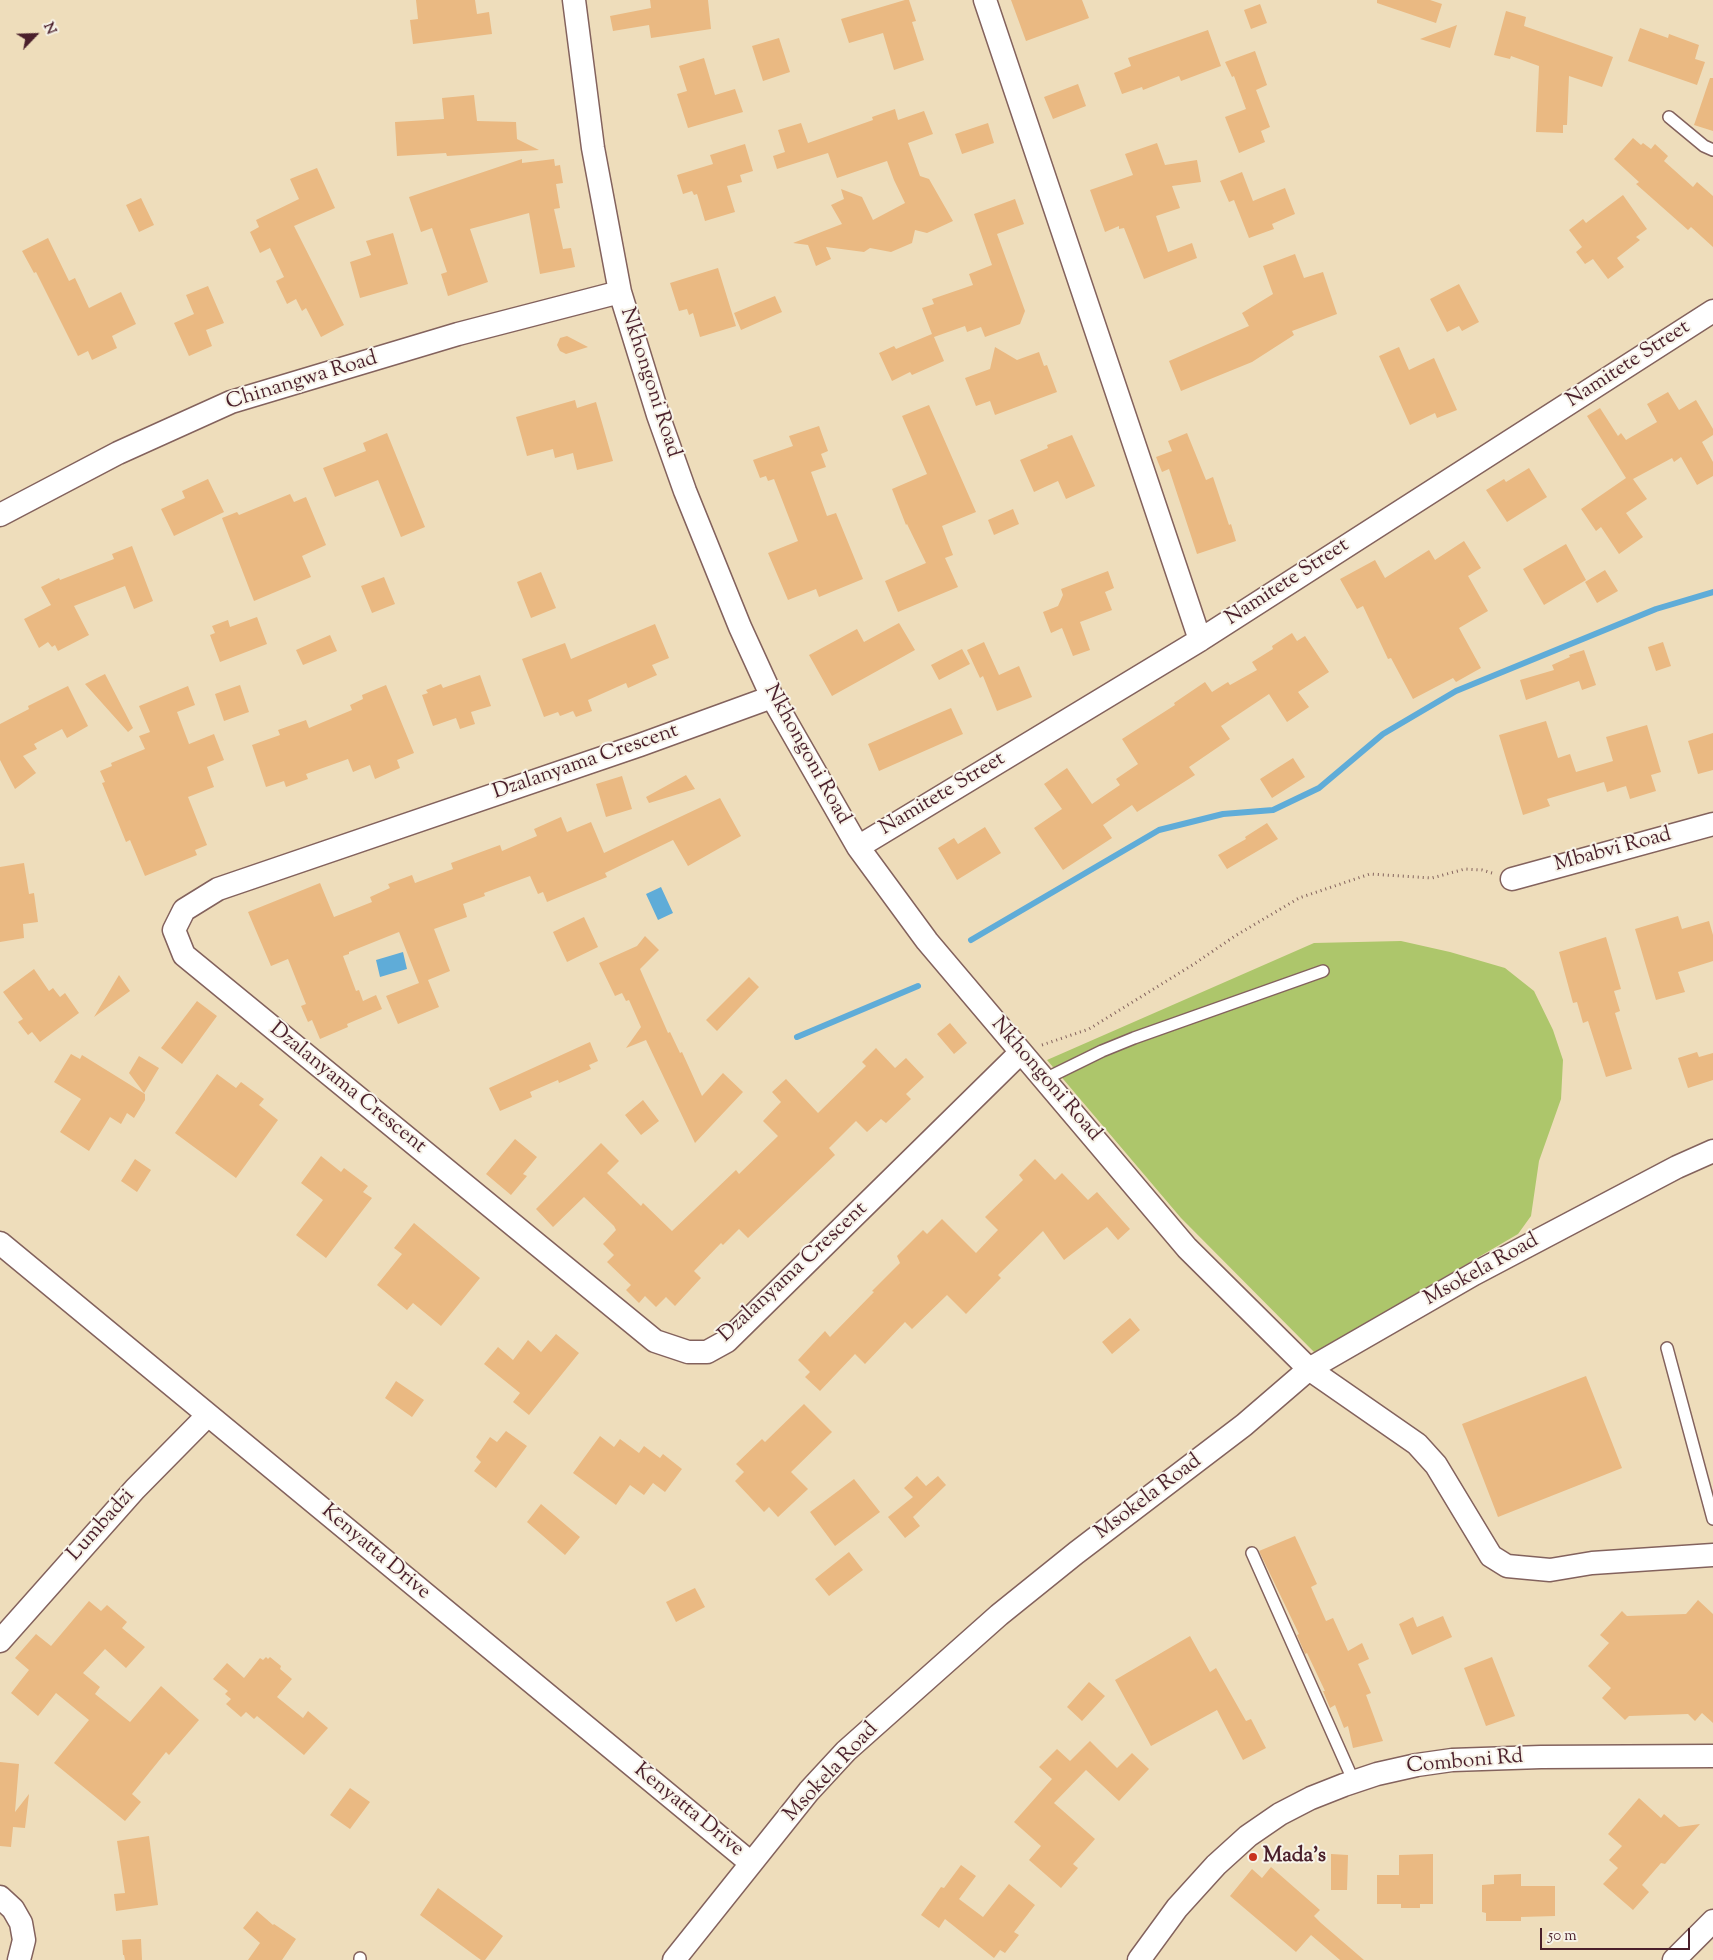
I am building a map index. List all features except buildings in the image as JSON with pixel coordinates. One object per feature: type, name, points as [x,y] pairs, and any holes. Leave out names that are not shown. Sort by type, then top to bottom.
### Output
[{"type":"street","name":"Nkhongoni Road","points":[[574,0],[593,148],[620,292],[658,415],[685,491],[740,627],[772,697],[858,847],[927,941],[1187,1248],[1309,1369],[1417,1444],[1436,1465],[1492,1556],[1507,1566],[1550,1570],[1592,1564],[1713,1555]]},
{"type":"street","points":[[985,0],[1200,640]]},
{"type":"street","name":"Chinangwa Road","points":[[0,515],[118,453],[231,402],[458,334],[620,292]]},
{"type":"street","name":"Namitete Street","points":[[858,847],[1200,640],[1713,311]]},
{"type":"street","name":"Dzalanyama Crescent","points":[[772,697],[640,745],[218,889],[184,910],[174,930],[184,955],[655,1341],[688,1352],[707,1352],[727,1341],[1021,1052]]},
{"type":"street","name":"Mbabvi Road","points":[[1512,879],[1713,824]]},
{"type":"street","name":"Msokela Road","points":[[674,1960],[810,1791],[846,1751],[999,1615],[1244,1424],[1309,1369],[1474,1274],[1677,1167],[1713,1152]]},
{"type":"street","name":"Kenyatta Drive","points":[[0,1243],[751,1863]]},
{"type":"street","name":"Lumbadzi","points":[[0,1641],[135,1488],[208,1415]]},
{"type":"street","name":"Comboni Rd","points":[[1139,1960],[1177,1908],[1216,1866],[1248,1836],[1280,1814],[1311,1798],[1354,1782],[1417,1764],[1452,1760],[1541,1757],[1713,1756]]},
{"type":"street","points":[[0,1897],[13,1909],[21,1923],[24,1940],[19,1960]]},
{"type":"street","points":[[1674,1960],[1713,1921]]},
{"type":"lane","points":[[1669,117],[1704,146],[1713,150]]},
{"type":"lane","points":[[1045,1079],[1102,1051],[1134,1038],[1323,971]]},
{"type":"lane","points":[[1667,1348],[1713,1519]]},
{"type":"lane","points":[[1252,1553],[1354,1782]]},
{"type":"path","points":[[1021,1052],[1089,1030],[1235,936],[1299,898],[1370,874],[1432,878],[1465,869],[1482,870],[1512,879]]},
{"type":"green space","points":[[1401,941],[1450,952],[1505,968],[1534,991],[1553,1030],[1563,1060],[1561,1099],[1539,1161],[1531,1216],[1518,1234],[1315,1353],[1181,1218],[1047,1060],[1314,943]]},
{"type":"water","points":[[661,887],[673,913],[658,920],[646,894]]},
{"type":"water","points":[[403,952],[407,969],[380,977],[376,960]]},
{"type":"waterway","points":[[971,940],[1159,830],[1223,814],[1273,810],[1319,788],[1383,734],[1456,691],[1656,609],[1713,592]]},
{"type":"waterway","points":[[797,1037],[918,986]]},
{"type":"place","name":"Mada's","points":[[1253,1857]]}]
